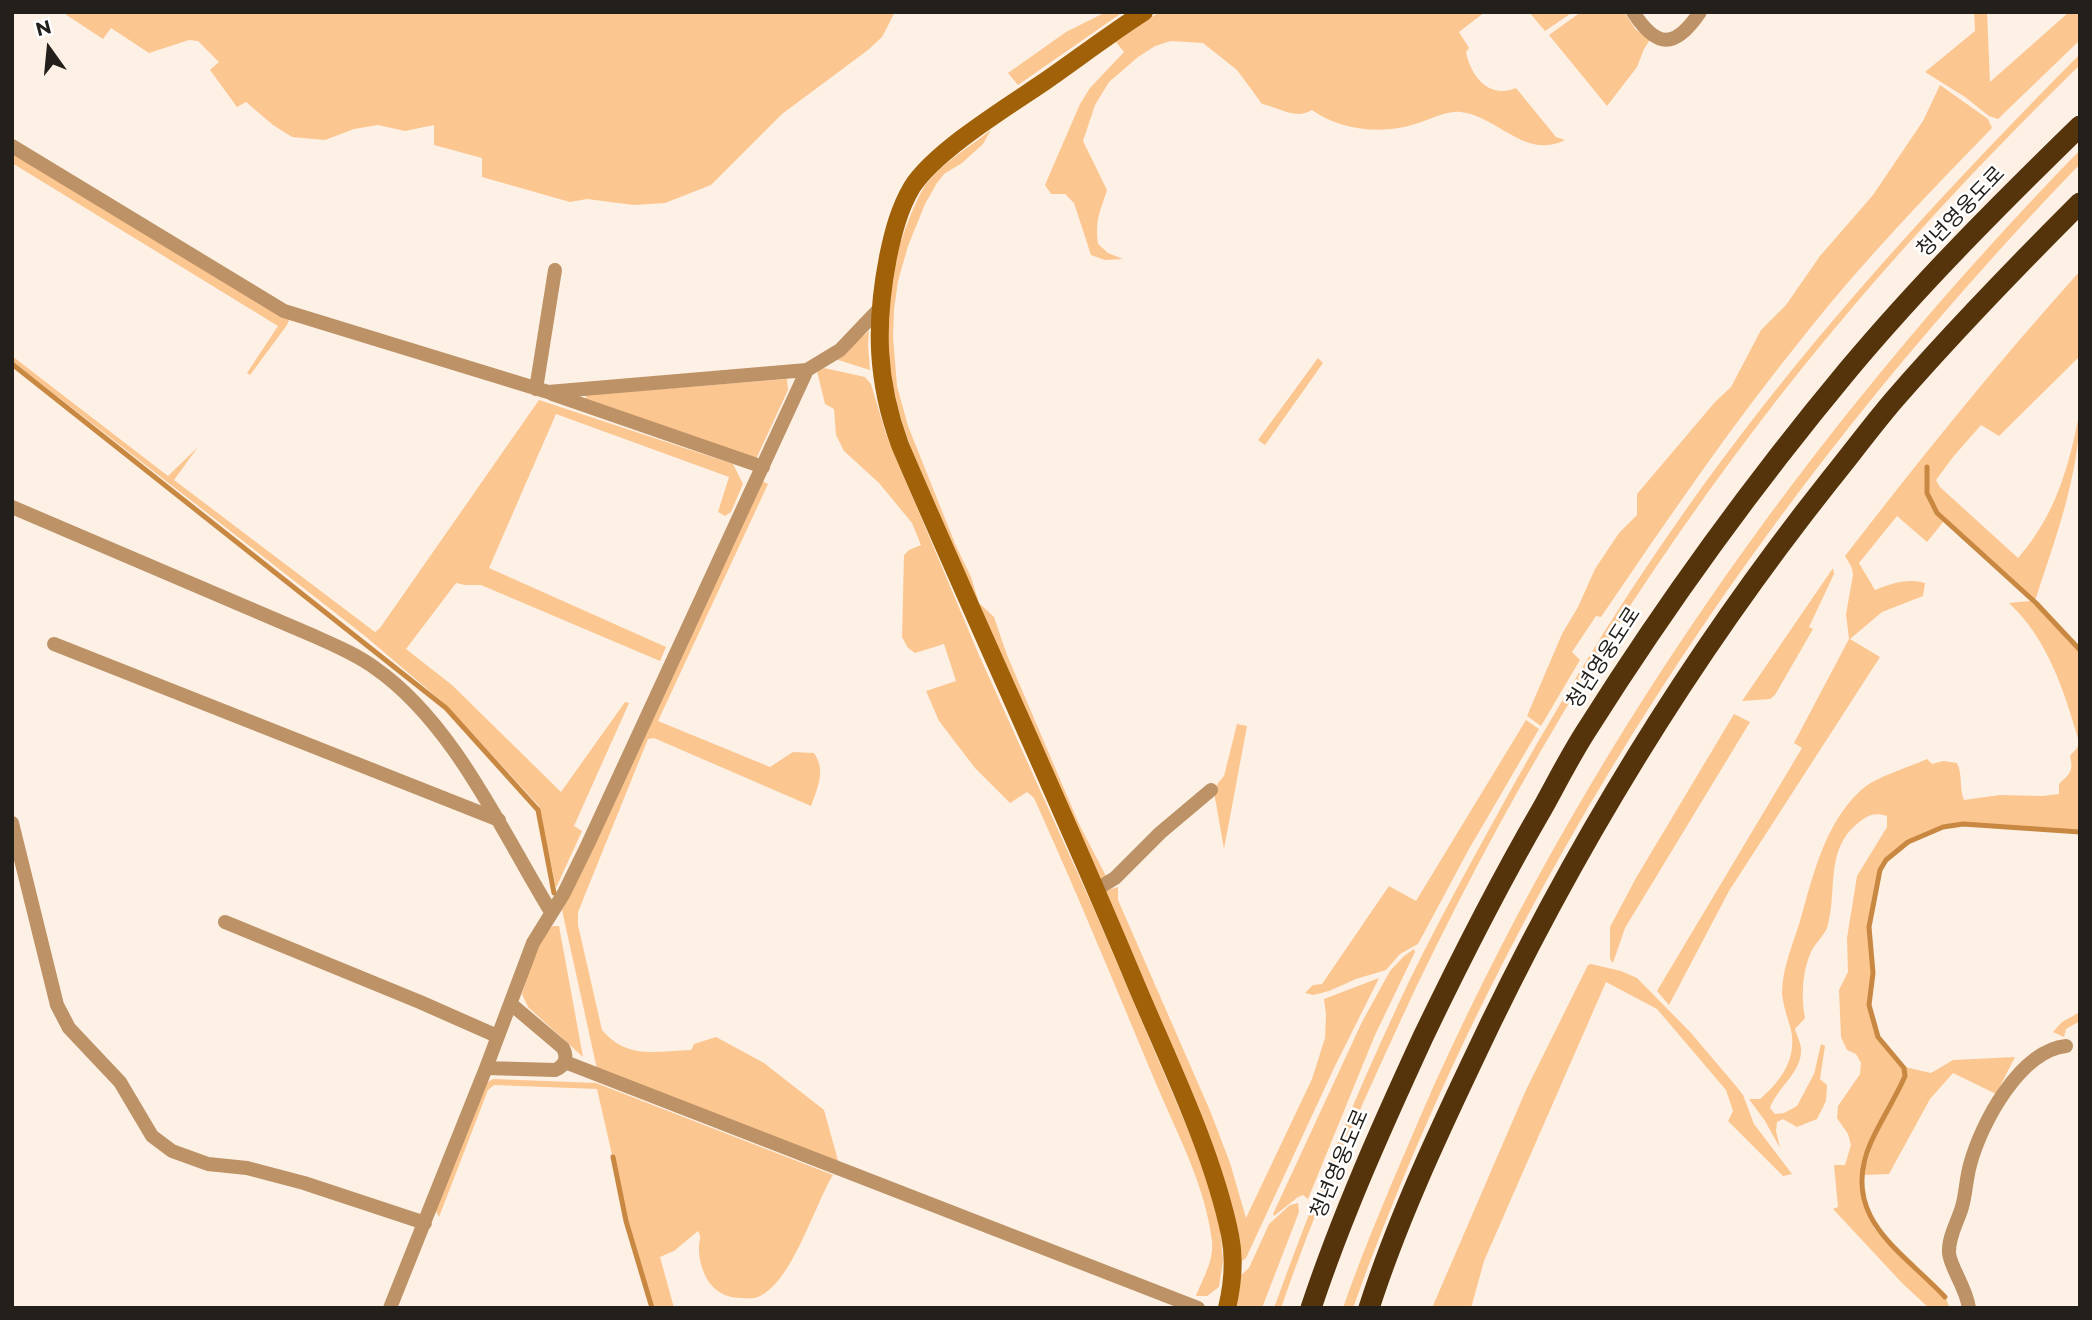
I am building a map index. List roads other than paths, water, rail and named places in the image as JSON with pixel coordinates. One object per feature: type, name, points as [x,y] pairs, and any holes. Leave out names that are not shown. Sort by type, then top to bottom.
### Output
[{"type":"highway","name":"청년영웅도로","points":[[1311,1308],[1326,1263],[1382,1124],[1447,988],[1514,858],[1586,731],[1666,608],[1753,489],[1849,368],[1952,254],[2080,126]]},
{"type":"highway","points":[[1369,1308],[1433,1146],[1496,1012],[1562,884],[1633,759],[1711,639],[1797,522],[1891,403],[1992,292],[2080,203]]},
{"type":"street","points":[[1144,12],[949,150],[913,185],[895,229],[880,308],[881,367],[892,422],[1097,889],[1195,1126],[1230,1233],[1234,1264],[1227,1308]]},
{"type":"street","points":[[1633,12],[1645,30],[1663,39],[1679,37],[1685,33],[1700,12]]},
{"type":"street","points":[[12,146],[284,311],[542,391],[763,467]]},
{"type":"street","points":[[542,391],[555,270]]},
{"type":"street","points":[[542,391],[807,370],[840,350],[880,308]]},
{"type":"street","points":[[390,1308],[533,943],[564,893],[594,832],[807,370]]},
{"type":"street","points":[[12,507],[314,636],[375,668],[403,691],[442,735],[499,820],[551,912]]},
{"type":"street","points":[[54,644],[499,820]]},
{"type":"street","points":[[1097,889],[1115,878],[1160,833],[1211,790]]},
{"type":"street","points":[[12,823],[57,1005],[69,1028],[120,1082],[152,1136],[172,1151],[208,1164],[247,1168],[304,1183],[425,1223]]},
{"type":"street","points":[[225,922],[497,1036]]},
{"type":"street","points":[[486,1068],[555,1070],[565,1062],[563,1048],[511,1004]]},
{"type":"street","points":[[1969,1308],[1964,1286],[1949,1255],[1963,1204],[1970,1163],[1987,1124],[2013,1081],[2043,1054],[2067,1046]]},
{"type":"street","points":[[565,1062],[1198,1308]]},
{"type":"waterway","points":[[12,364],[446,708],[538,810],[554,893]]},
{"type":"waterway","points":[[1927,467],[1927,493],[1937,513],[2036,603],[2080,650]]},
{"type":"waterway","points":[[1945,1297],[1879,1230],[1868,1212],[1862,1191],[1863,1168],[1871,1142],[1905,1076],[1904,1068],[1878,1037],[1869,1005],[1873,973],[1869,927],[1880,870],[1886,860],[1908,842],[1943,827],[1963,824],[2080,832]]},
{"type":"waterway","points":[[613,1157],[626,1221],[652,1308]]}]
